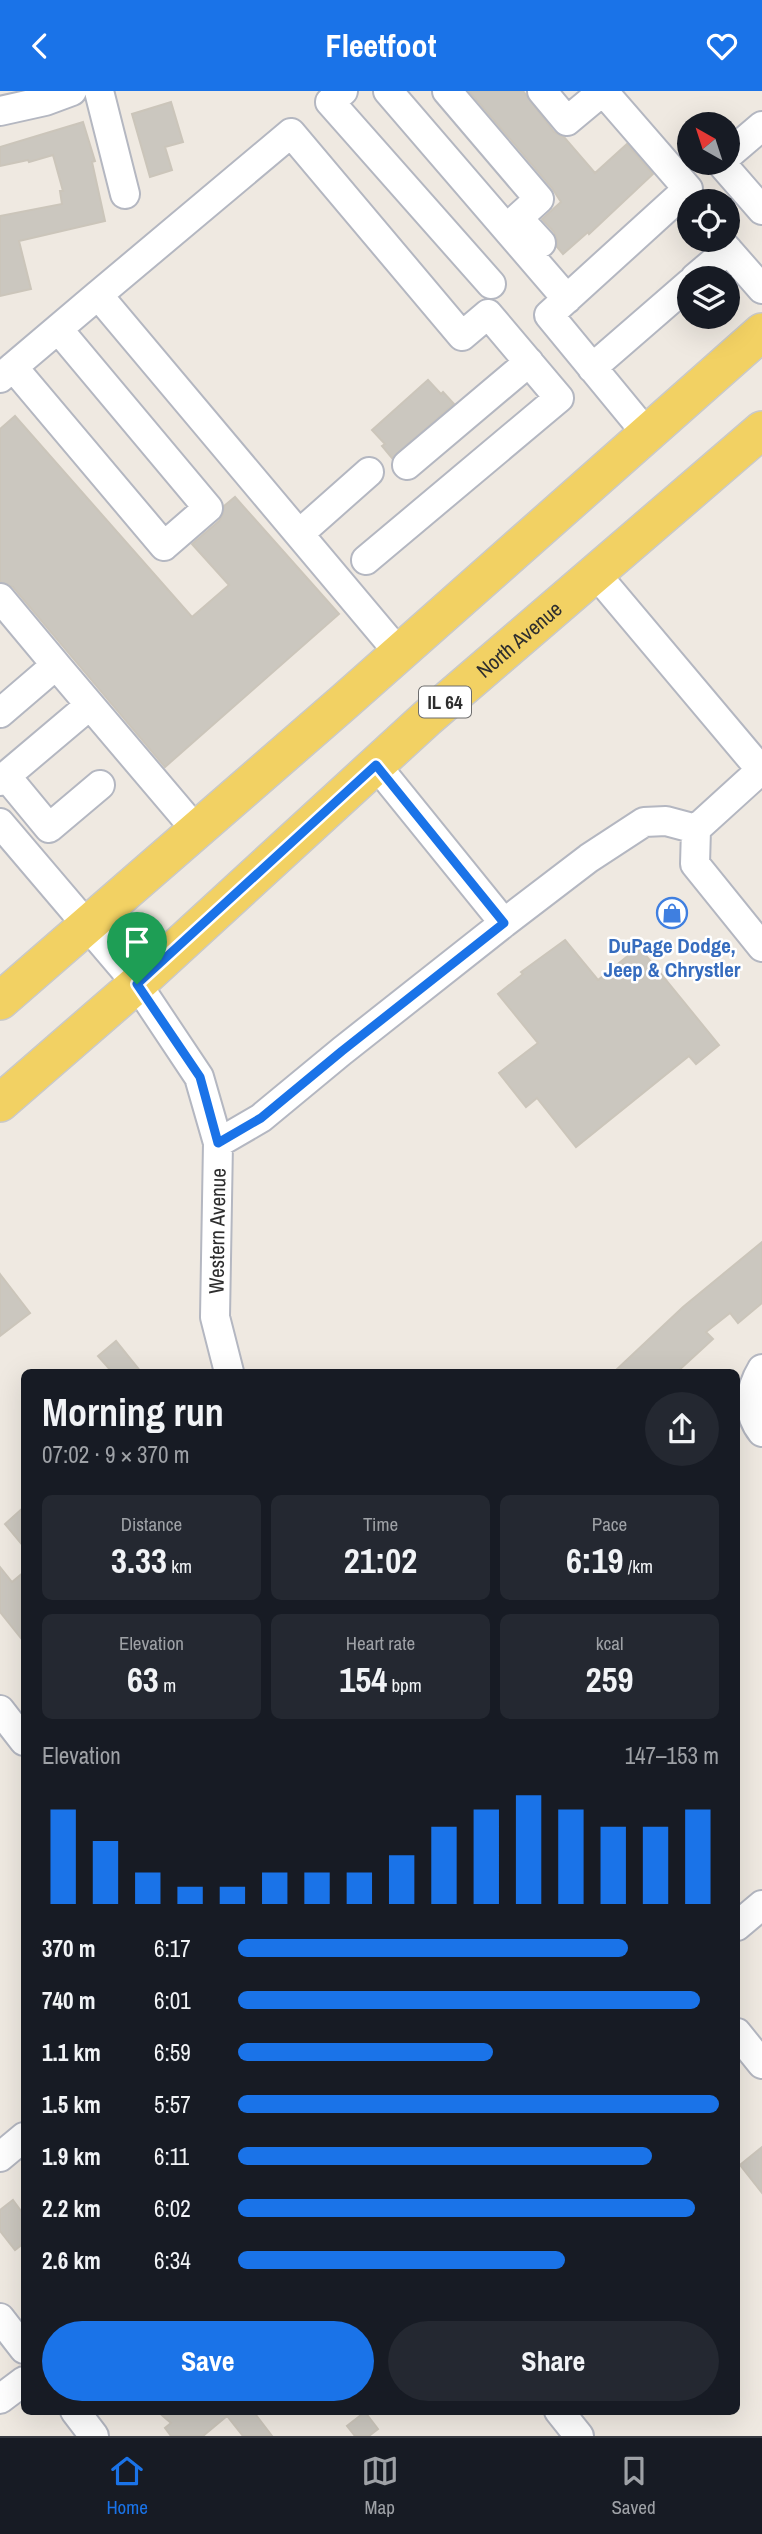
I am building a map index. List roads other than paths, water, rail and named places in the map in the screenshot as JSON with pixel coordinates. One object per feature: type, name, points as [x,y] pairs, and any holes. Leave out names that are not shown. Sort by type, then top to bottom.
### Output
[{"type":"main road","points":[[0,1001],[762,333]]},
{"type":"main road","name":"North Avenue","points":[[0,1103],[137,984],[427,718],[762,430]]},
{"type":"street","points":[[0,111],[45,101],[72,91]]},
{"type":"street","points":[[99,91],[125,194]]},
{"type":"street","points":[[343,91],[330,102],[491,284]]},
{"type":"street","points":[[388,91],[573,293]]},
{"type":"street","points":[[447,91],[539,199],[518,218],[573,293]]},
{"type":"street","points":[[542,91],[567,121],[603,91],[680,189]]},
{"type":"street","points":[[740,145],[762,127]]},
{"type":"street","points":[[58,330],[208,508],[164,546],[7,372],[291,133],[462,336],[488,314],[559,398],[366,560]]},
{"type":"street","points":[[694,189],[708,175]]},
{"type":"street","points":[[731,175],[762,210]]},
{"type":"street","points":[[647,435],[550,316],[573,293],[677,205]]},
{"type":"street","points":[[706,266],[718,252]]},
{"type":"street","points":[[730,252],[762,289]]},
{"type":"street","points":[[592,368],[677,294]]},
{"type":"street","points":[[98,295],[400,653]]},
{"type":"street","points":[[407,465],[529,362]]},
{"type":"street","points":[[299,534],[369,472]]},
{"type":"street","points":[[596,574],[761,770],[696,829],[695,864],[762,947]]},
{"type":"street","points":[[0,598],[196,830]]},
{"type":"street","points":[[0,713],[57,665]]},
{"type":"street","points":[[90,705],[3,778],[49,828],[100,785]]},
{"type":"street","points":[[376,765],[504,923]]},
{"type":"street","points":[[218,1143],[261,1118],[342,1051],[589,858],[644,822],[666,821],[696,829]]},
{"type":"street","name":"Western Avenue","points":[[0,823],[137,984],[200,1077],[218,1143],[215,1317],[228,1369]]},
{"type":"street","points":[[762,1369],[753,1385],[750,1406],[762,1432]]},
{"type":"street","points":[[0,1710],[21,1737]]},
{"type":"street","points":[[740,1923],[762,1905]]},
{"type":"street","points":[[740,2037],[762,2064]]},
{"type":"street","points":[[0,2157],[21,2140]]},
{"type":"street","points":[[0,2318],[21,2345]]},
{"type":"street","points":[[0,2399],[21,2383]]},
{"type":"street","points":[[78,2415],[94,2436]]},
{"type":"street","points":[[562,2415],[579,2436]]},
{"type":"place","name":"DuPage Dodge, Jeep & Chrystler","points":[[672,913]]}]
